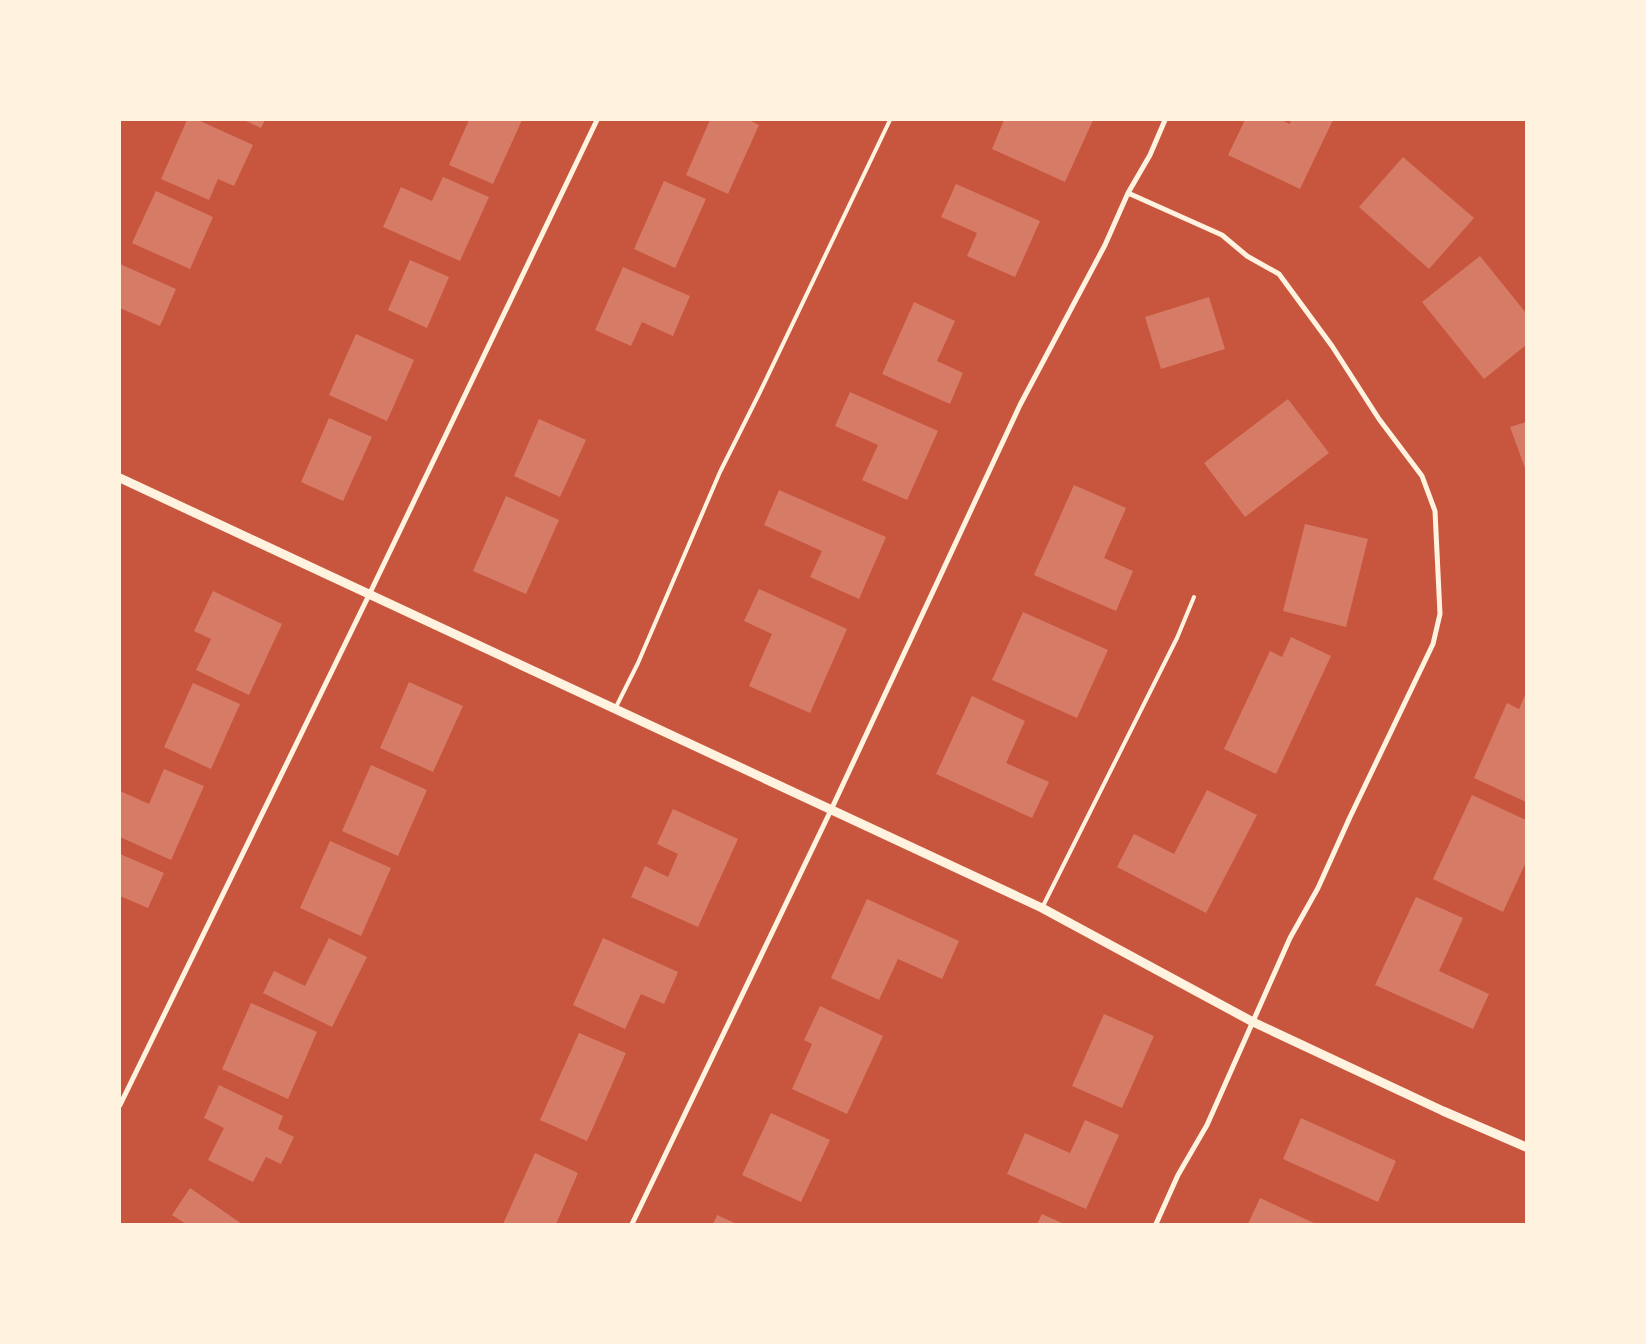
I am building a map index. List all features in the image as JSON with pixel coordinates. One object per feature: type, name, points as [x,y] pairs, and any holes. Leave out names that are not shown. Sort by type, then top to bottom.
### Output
[{"type":"street","points":[[120,1105],[370,594],[597,120]]},
{"type":"street","points":[[632,1224],[831,810],[1020,405],[1105,244],[1128,193],[1150,155],[1165,120]]},
{"type":"street","points":[[1128,193],[1222,235],[1247,256],[1279,274],[1332,346],[1379,419],[1422,476],[1435,511],[1440,614],[1432,644],[1318,888],[1290,938],[1207,1125],[1178,1175],[1156,1224]]},
{"type":"street","points":[[120,478],[1042,908],[1253,1022],[1444,1111],[1526,1146]]},
{"type":"lane","points":[[614,709],[638,663],[720,472],[890,120]]},
{"type":"lane","points":[[1042,908],[1177,638],[1194,597]]},
{"type":"building","points":[[187,120],[198,120],[253,145],[234,186],[218,179],[209,200],[161,179]]},
{"type":"building","points":[[244,120],[265,120],[261,128]]},
{"type":"building","points":[[469,120],[522,120],[493,184],[449,165]]},
{"type":"building","points":[[710,120],[749,120],[759,125],[728,194],[686,175]]},
{"type":"building","points":[[1004,120],[1093,120],[1065,182],[992,149]]},
{"type":"building","points":[[1245,120],[1281,120],[1290,124],[1291,120],[1333,120],[1300,189],[1228,155]]},
{"type":"building","points":[[1403,157],[1474,218],[1429,269],[1359,207]]},
{"type":"building","points":[[443,177],[489,197],[460,261],[383,227],[401,187],[432,201]]},
{"type":"building","points":[[664,181],[706,199],[675,268],[634,249]]},
{"type":"building","points":[[956,184],[1040,221],[1015,277],[967,256],[977,233],[941,217]]},
{"type":"building","points":[[156,191],[213,217],[190,269],[132,243]]},
{"type":"building","points":[[1480,256],[1526,313],[1526,345],[1484,379],[1422,302]]},
{"type":"building","points":[[410,260],[449,277],[427,328],[388,310]]},
{"type":"building","points":[[120,264],[176,289],[160,326],[120,308]]},
{"type":"building","points":[[623,267],[690,296],[673,336],[642,322],[631,346],[595,330]]},
{"type":"building","points":[[1209,297],[1225,349],[1161,369],[1145,317]]},
{"type":"building","points":[[914,302],[955,321],[937,361],[963,373],[950,404],[882,374]]},
{"type":"building","points":[[356,334],[414,360],[387,421],[329,395]]},
{"type":"building","points":[[850,392],[938,431],[907,500],[862,480],[878,445],[835,426]]},
{"type":"building","points":[[1288,399],[1329,453],[1245,517],[1204,463]]},
{"type":"building","points":[[329,418],[372,437],[343,501],[301,482]]},
{"type":"building","points":[[539,419],[586,440],[560,497],[514,476]]},
{"type":"building","points":[[1526,422],[1526,471],[1510,427]]},
{"type":"building","points":[[1074,485],[1126,508],[1104,558],[1133,571],[1116,611],[1034,575]]},
{"type":"building","points":[[779,490],[886,537],[859,599],[810,577],[822,551],[764,525]]},
{"type":"building","points":[[506,496],[559,520],[526,594],[473,571]]},
{"type":"building","points":[[1305,524],[1368,539],[1346,627],[1283,611]]},
{"type":"building","points":[[759,589],[847,629],[810,713],[749,686],[772,634],[744,621]]},
{"type":"building","points":[[213,591],[282,624],[249,695],[196,670],[211,639],[194,631]]},
{"type":"building","points":[[1023,612],[1108,650],[1077,718],[992,680]]},
{"type":"building","points":[[1291,637],[1331,656],[1276,774],[1224,749],[1270,651],[1282,657]]},
{"type":"building","points":[[409,682],[463,706],[433,772],[380,748]]},
{"type":"building","points":[[193,683],[240,704],[211,769],[164,747]]},
{"type":"building","points":[[1526,693],[1526,802],[1474,778],[1507,703],[1519,709]]},
{"type":"building","points":[[972,696],[1025,721],[1006,763],[1049,782],[1032,818],[936,774]]},
{"type":"building","points":[[371,765],[427,790],[398,856],[342,831]]},
{"type":"building","points":[[164,769],[204,786],[171,860],[120,837],[120,791],[149,804]]},
{"type":"building","points":[[1207,790],[1257,815],[1206,913],[1117,867],[1134,834],[1174,854]]},
{"type":"building","points":[[1472,795],[1526,820],[1526,862],[1503,912],[1433,879]]},
{"type":"building","points":[[673,809],[738,839],[698,927],[631,897],[645,866],[668,877],[678,854],[657,844]]},
{"type":"building","points":[[330,841],[391,868],[361,936],[300,908]]},
{"type":"building","points":[[120,854],[164,873],[148,908],[120,896]]},
{"type":"building","points":[[1416,897],[1463,918],[1439,971],[1489,994],[1473,1029],[1375,985]]},
{"type":"building","points":[[867,899],[959,941],[942,979],[898,959],[879,1000],[831,978]]},
{"type":"building","points":[[329,938],[367,957],[332,1027],[263,993],[274,971],[305,986]]},
{"type":"building","points":[[603,938],[678,972],[664,1004],[641,994],[625,1029],[573,1005]]},
{"type":"building","points":[[251,1003],[317,1032],[288,1099],[222,1069]]},
{"type":"building","points":[[820,1006],[883,1036],[847,1114],[792,1089],[812,1044],[804,1040]]},
{"type":"building","points":[[1104,1014],[1154,1036],[1122,1108],[1072,1086]]},
{"type":"building","points":[[579,1033],[626,1053],[587,1141],[540,1120]]},
{"type":"building","points":[[219,1085],[283,1116],[278,1129],[294,1137],[281,1164],[266,1157],[253,1182],[208,1160],[224,1128],[204,1118]]},
{"type":"building","points":[[771,1113],[830,1140],[801,1202],[742,1175]]},
{"type":"building","points":[[1301,1118],[1396,1161],[1378,1202],[1283,1159]]},
{"type":"building","points":[[1085,1120],[1119,1135],[1086,1209],[1007,1174],[1025,1133],[1070,1153]]},
{"type":"building","points":[[535,1153],[578,1173],[556,1224],[503,1224]]},
{"type":"building","points":[[190,1188],[242,1224],[186,1224],[172,1215]]},
{"type":"building","points":[[1260,1198],[1316,1224],[1248,1224]]},
{"type":"building","points":[[1042,1214],[1064,1224],[1037,1224]]},
{"type":"building","points":[[717,1215],[737,1224],[713,1224]]}]
